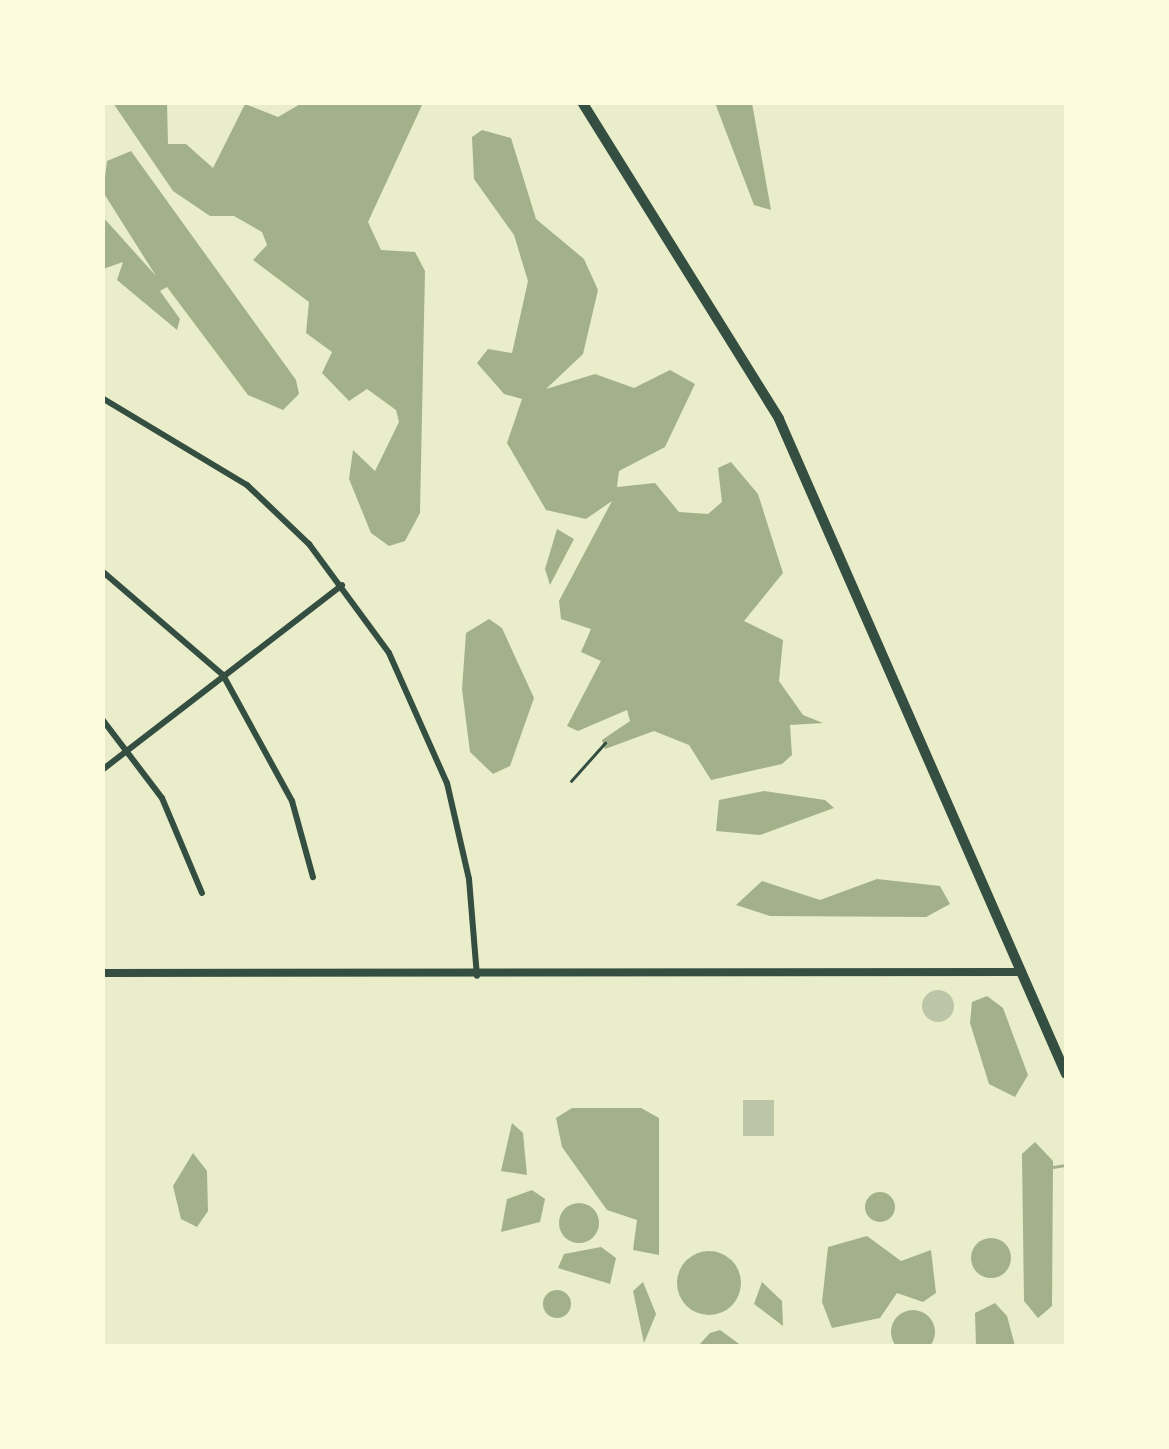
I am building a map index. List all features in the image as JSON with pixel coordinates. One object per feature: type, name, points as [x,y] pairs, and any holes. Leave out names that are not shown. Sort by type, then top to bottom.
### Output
[{"type":"highway","points":[[582,102],[778,419],[1066,1074]]},
{"type":"street","points":[[102,398],[248,485],[342,585],[400,672],[447,783],[470,879],[477,976]]},
{"type":"street","points":[[102,572],[182,630],[222,674],[292,801],[314,877]]},
{"type":"street","points":[[102,770],[342,585]]},
{"type":"street","points":[[102,719],[130,750],[179,832],[202,893]]},
{"type":"street","points":[[102,973],[477,976],[1022,972]]},
{"type":"path","points":[[571,781],[605,743]]},
{"type":"shaded area","points":[[113,103],[167,103],[168,144],[186,144],[213,168],[245,104],[278,117],[302,103],[423,103],[368,222],[381,250],[415,252],[425,271],[420,513],[405,541],[389,546],[371,533],[349,479],[353,450],[375,471],[399,422],[396,410],[367,389],[349,401],[322,373],[332,352],[306,333],[309,302],[253,260],[267,245],[262,232],[234,216],[210,216],[173,191]]},
{"type":"shaded area","points":[[715,103],[752,103],[771,210],[754,205]]},
{"type":"shaded area","points":[[482,130],[511,138],[536,219],[584,259],[598,290],[583,354],[546,389],[595,374],[634,388],[670,370],[695,384],[665,447],[619,471],[617,487],[655,483],[679,512],[708,514],[722,502],[718,468],[731,462],[758,494],[783,573],[744,621],[783,640],[779,681],[803,715],[823,723],[790,725],[792,755],[782,764],[711,780],[689,745],[654,731],[605,749],[602,740],[630,721],[627,710],[578,731],[567,726],[601,661],[581,652],[591,629],[561,619],[559,601],[612,501],[586,519],[546,510],[507,443],[522,399],[504,394],[477,363],[488,349],[512,353],[528,281],[514,235],[474,179],[472,137]]},
{"type":"shaded area","points":[[131,151],[296,380],[299,394],[283,410],[248,395],[167,287],[160,291],[180,319],[177,330],[117,280],[123,262],[103,269],[103,217],[156,276],[103,192],[107,161]]},
{"type":"shaded area","points":[[557,529],[574,539],[550,585],[545,569]]},
{"type":"shaded area","points":[[489,619],[502,628],[534,698],[510,766],[493,774],[470,752],[462,689],[466,633]]},
{"type":"shaded area","points":[[764,791],[825,800],[834,808],[760,835],[716,831],[719,800]]},
{"type":"shaded area","points":[[877,879],[940,886],[950,904],[926,917],[770,916],[736,905],[762,881],[820,900]]},
{"type":"shaded area","points":[[987,996],[1003,1008],[1028,1075],[1015,1097],[989,1084],[970,1023],[972,1002]]},
{"type":"shaded area","points":[[572,1108],[641,1108],[659,1118],[659,1255],[633,1250],[637,1220],[607,1210],[562,1147],[556,1118]]},
{"type":"shaded area","points":[[512,1123],[523,1133],[527,1175],[501,1171]]},
{"type":"shaded area","points":[[1035,1142],[1053,1161],[1052,1306],[1038,1318],[1024,1301],[1022,1154]]},
{"type":"shaded area","points":[[193,1153],[207,1171],[208,1211],[197,1227],[181,1219],[173,1186]]},
{"type":"shaded area","points":[[532,1190],[545,1199],[540,1222],[501,1232],[507,1199]]},
{"type":"shaded area","points":[[880,1192],[891,1196],[895,1207],[891,1218],[880,1222],[869,1218],[865,1207],[869,1196]]},
{"type":"shaded area","points":[[579,1203],[593,1209],[599,1223],[593,1237],[579,1243],[565,1237],[559,1223],[565,1209]]},
{"type":"shaded area","points":[[867,1236],[901,1261],[931,1250],[936,1293],[923,1302],[897,1293],[880,1318],[832,1328],[822,1302],[828,1247]]},
{"type":"shaded area","points":[[991,1238],[1005,1244],[1011,1258],[1005,1272],[991,1278],[977,1272],[971,1258],[977,1244]]},
{"type":"shaded area","points":[[601,1247],[616,1258],[610,1284],[558,1268],[564,1254]]},
{"type":"shaded area","points":[[709,1251],[731,1261],[741,1283],[731,1305],[709,1315],[687,1305],[677,1283],[687,1261]]},
{"type":"shaded area","points":[[643,1282],[656,1314],[644,1343],[633,1291]]},
{"type":"shaded area","points":[[762,1282],[782,1301],[783,1326],[754,1304]]},
{"type":"shaded area","points":[[557,1290],[567,1294],[571,1304],[567,1314],[557,1318],[547,1314],[543,1304],[547,1294]]},
{"type":"shaded area","points":[[995,1303],[1007,1316],[1015,1346],[976,1346],[975,1313]]},
{"type":"shaded area","points":[[913,1310],[929,1316],[935,1332],[929,1348],[913,1354],[897,1348],[891,1332],[897,1316]]},
{"type":"shaded area","points":[[720,1330],[742,1346],[698,1346],[710,1333]]},
{"type":"building","points":[[938,990],[949,995],[954,1006],[949,1017],[938,1022],[927,1017],[922,1006],[927,995]]},
{"type":"building","points":[[743,1100],[774,1100],[774,1136],[743,1136]]},
{"type":"waterway","points":[[1053,1167],[1066,1165]]}]
